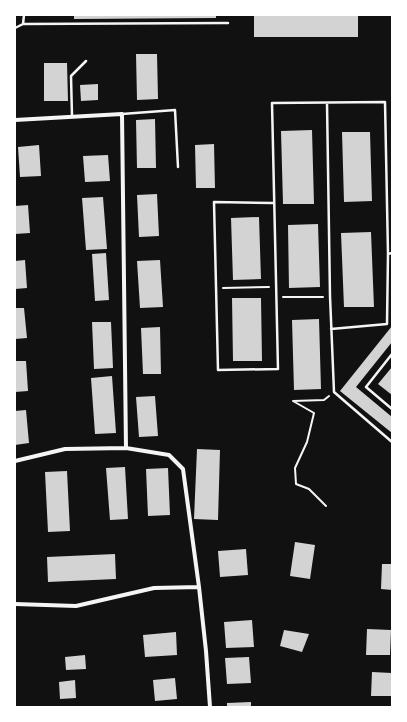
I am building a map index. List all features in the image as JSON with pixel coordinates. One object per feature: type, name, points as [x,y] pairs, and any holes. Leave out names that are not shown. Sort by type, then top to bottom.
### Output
[{"type":"street","points":[[15,120],[122,114],[126,448]]},
{"type":"street","points":[[15,461],[65,450],[126,448],[169,455],[183,469],[200,587],[210,707]]},
{"type":"street","points":[[15,604],[76,606],[154,588],[200,587]]},
{"type":"lane","points":[[24,15],[24,24]]},
{"type":"lane","points":[[15,28],[24,24],[228,23]]},
{"type":"lane","points":[[72,117],[71,76],[86,61]]},
{"type":"lane","points":[[273,203],[214,202],[218,370],[278,369],[273,203],[272,103],[385,102],[388,254],[387,324],[331,329]]},
{"type":"lane","points":[[327,103],[330,296],[334,392],[392,442]]},
{"type":"lane","points":[[122,114],[175,110],[178,167]]},
{"type":"lane","points":[[392,354],[366,387],[392,409]]},
{"type":"path","points":[[216,288],[276,286]]},
{"type":"path","points":[[276,297],[330,296]]},
{"type":"path","points":[[326,506],[309,489],[296,484],[295,468],[307,442],[314,413],[293,400],[324,400],[334,392]]},
{"type":"building","points":[[74,15],[216,15],[216,18],[74,19]]},
{"type":"building","points":[[254,15],[358,15],[358,37],[254,37]]},
{"type":"building","points":[[136,54],[157,54],[158,99],[137,100]]},
{"type":"building","points":[[44,63],[67,63],[68,101],[44,101]]},
{"type":"building","points":[[98,84],[98,100],[81,101],[80,85]]},
{"type":"building","points":[[155,119],[156,168],[137,168],[136,120]]},
{"type":"building","points":[[312,130],[314,204],[283,204],[281,131]]},
{"type":"building","points":[[342,132],[370,132],[372,201],[344,202]]},
{"type":"building","points":[[214,144],[215,188],[196,188],[195,145]]},
{"type":"building","points":[[39,145],[41,176],[20,177],[18,147]]},
{"type":"building","points":[[108,155],[110,181],[85,182],[83,156]]},
{"type":"building","points":[[157,194],[159,236],[139,237],[137,195]]},
{"type":"building","points":[[103,197],[107,249],[86,250],[82,198]]},
{"type":"building","points":[[28,205],[30,233],[15,234],[15,206]]},
{"type":"building","points":[[259,217],[261,279],[233,280],[231,218]]},
{"type":"building","points":[[318,224],[320,287],[289,288],[288,225]]},
{"type":"building","points":[[371,232],[374,307],[344,307],[341,233]]},
{"type":"building","points":[[106,253],[109,300],[95,301],[92,254]]},
{"type":"building","points":[[25,260],[27,288],[15,289],[15,261]]},
{"type":"building","points":[[160,260],[163,307],[140,308],[137,261]]},
{"type":"building","points":[[232,298],[261,298],[262,361],[233,361]]},
{"type":"building","points":[[15,308],[24,308],[27,338],[15,339]]},
{"type":"building","points":[[319,319],[321,389],[294,390],[292,320]]},
{"type":"building","points":[[92,322],[111,322],[113,368],[94,369]]},
{"type":"building","points":[[392,326],[392,342],[356,387],[392,417],[392,433],[340,391]]},
{"type":"building","points":[[160,327],[161,374],[143,374],[141,328]]},
{"type":"building","points":[[15,361],[26,361],[28,391],[15,392]]},
{"type":"building","points":[[392,367],[392,395],[378,384]]},
{"type":"building","points":[[112,376],[116,433],[95,434],[91,378]]},
{"type":"building","points":[[155,396],[158,436],[139,437],[136,397]]},
{"type":"building","points":[[26,410],[29,443],[15,445],[15,411]]},
{"type":"building","points":[[197,449],[220,450],[218,520],[194,519]]},
{"type":"building","points":[[125,467],[128,519],[110,520],[106,468]]},
{"type":"building","points":[[168,468],[170,515],[148,516],[146,469]]},
{"type":"building","points":[[67,471],[70,531],[48,532],[45,472]]},
{"type":"building","points":[[295,542],[315,545],[310,579],[290,576]]},
{"type":"building","points":[[246,549],[248,575],[220,577],[218,551]]},
{"type":"building","points":[[115,554],[116,579],[48,582],[47,557]]},
{"type":"building","points":[[382,564],[392,564],[392,590],[381,589]]},
{"type":"building","points":[[252,620],[254,647],[226,648],[224,622]]},
{"type":"building","points":[[367,629],[391,630],[390,655],[366,655]]},
{"type":"building","points":[[284,630],[309,634],[302,652],[280,646]]},
{"type":"building","points":[[176,632],[177,655],[145,657],[143,635]]},
{"type":"building","points":[[85,655],[86,669],[66,670],[65,657]]},
{"type":"building","points":[[249,657],[251,683],[227,684],[225,658]]},
{"type":"building","points":[[372,672],[392,673],[392,696],[371,696]]},
{"type":"building","points":[[175,678],[177,699],[155,701],[153,680]]},
{"type":"building","points":[[75,680],[76,698],[60,699],[59,682]]},
{"type":"building","points":[[251,702],[251,707],[227,707],[227,703]]}]
